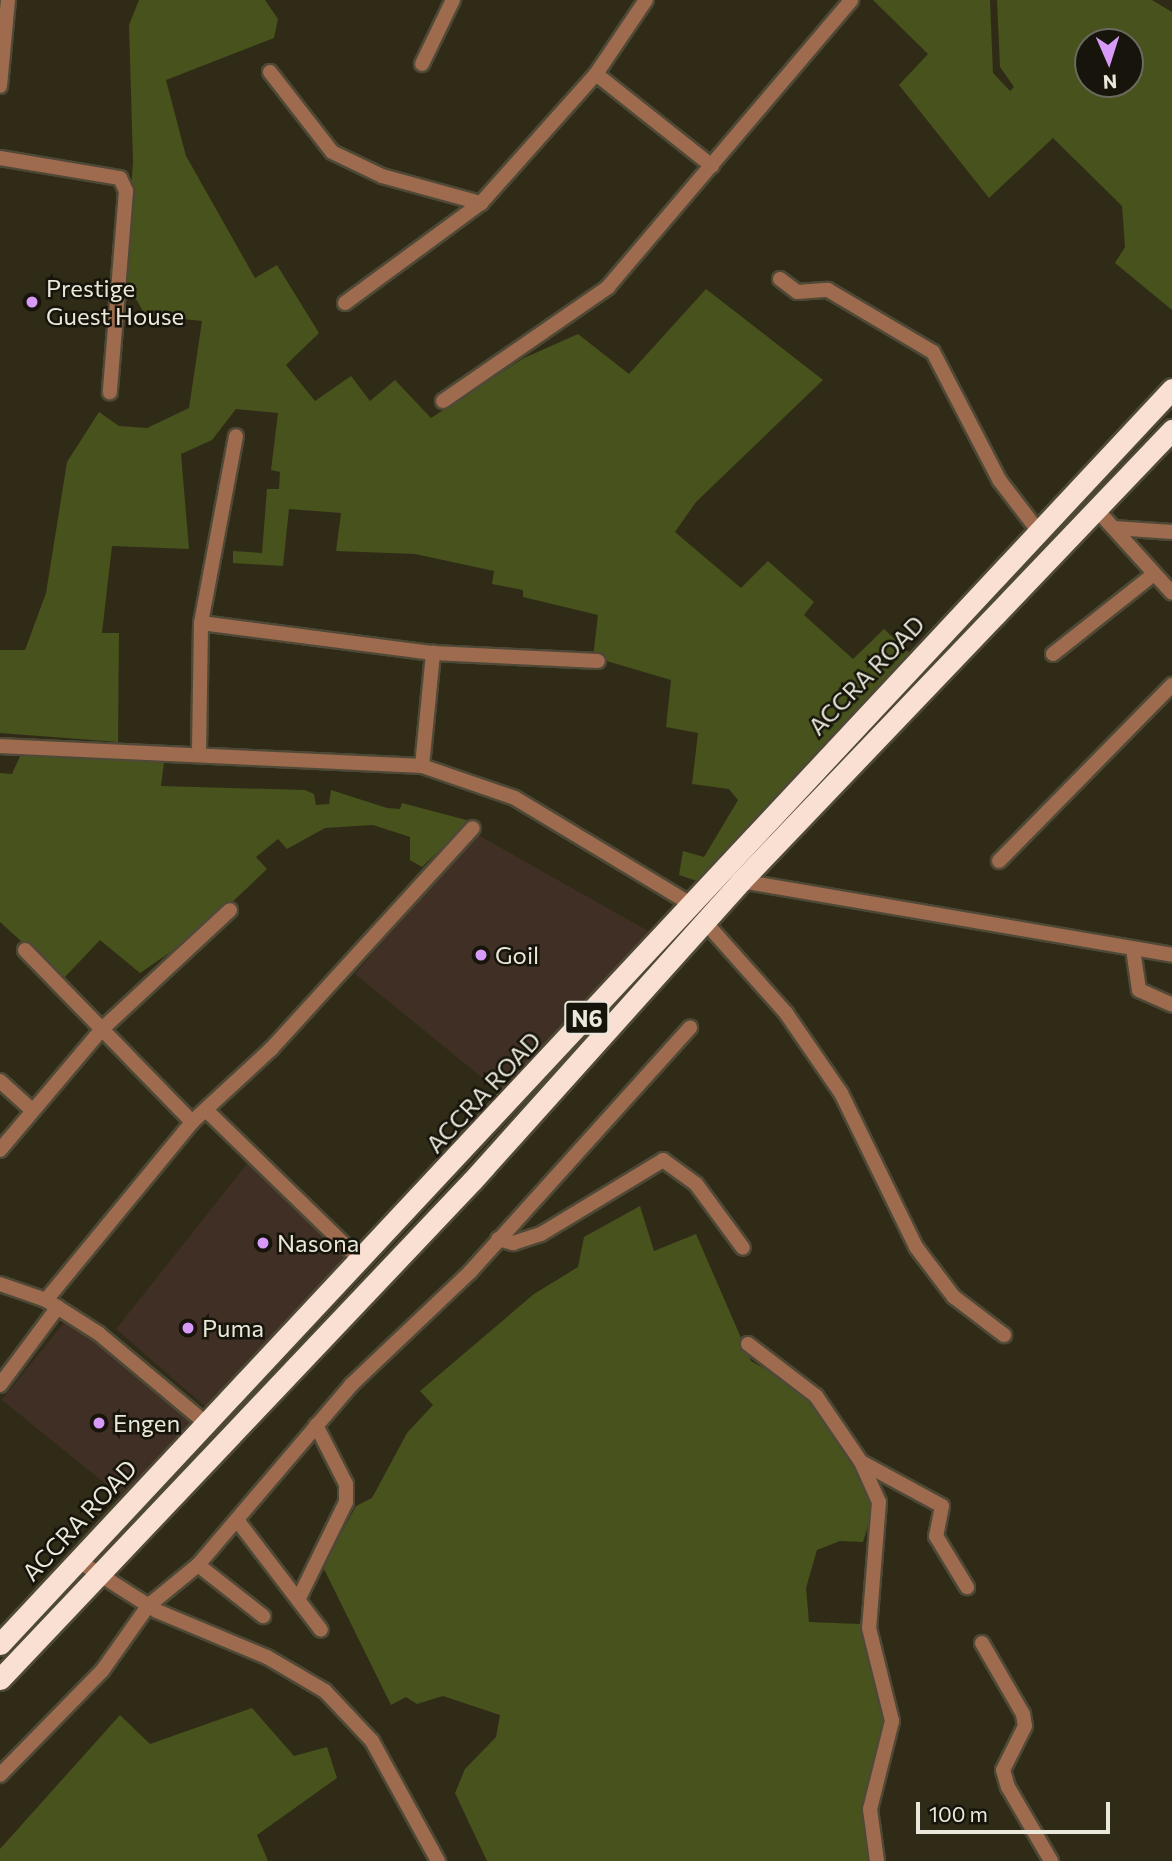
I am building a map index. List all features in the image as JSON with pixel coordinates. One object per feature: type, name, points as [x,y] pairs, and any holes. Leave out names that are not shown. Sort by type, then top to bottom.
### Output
[{"type":"highway","name":"ACCRA ROAD","points":[[0,1644],[1172,389]]},
{"type":"highway","name":"N6","points":[[0,1679],[481,1172],[741,881],[1098,511],[1172,430]]},
{"type":"street","points":[[0,86],[8,0]]},
{"type":"street","points":[[422,64],[453,0]]},
{"type":"street","points":[[443,401],[608,286],[851,0]]},
{"type":"street","points":[[345,303],[481,203],[596,74],[641,2]]},
{"type":"street","points":[[270,72],[332,152],[382,176],[481,203]]},
{"type":"street","points":[[596,74],[712,166]]},
{"type":"street","points":[[0,158],[120,178],[126,191],[110,392]]},
{"type":"street","points":[[780,279],[797,292],[828,290],[933,352],[1000,481],[1039,532]]},
{"type":"street","points":[[198,751],[201,623],[236,436]]},
{"type":"street","points":[[1098,511],[1172,593]]},
{"type":"street","points":[[1114,528],[1172,532]]},
{"type":"street","points":[[1053,654],[1154,574]]},
{"type":"street","points":[[201,623],[433,653],[598,661]]},
{"type":"street","points":[[422,766],[433,653]]},
{"type":"street","points":[[999,862],[1172,685]]},
{"type":"street","points":[[0,746],[58,752],[198,751],[422,766],[515,798],[690,904]]},
{"type":"street","points":[[0,1385],[52,1303],[192,1122],[207,1111],[473,828]]},
{"type":"street","points":[[741,881],[1172,955]]},
{"type":"street","points":[[0,1150],[101,1030],[230,909]]},
{"type":"street","points":[[705,922],[786,1013],[841,1093],[916,1247],[954,1297],[1003,1335]]},
{"type":"street","points":[[1133,949],[1139,990],[1172,1005]]},
{"type":"street","points":[[25,950],[192,1122]]},
{"type":"street","points":[[0,1775],[102,1671],[148,1606],[198,1564],[316,1425],[498,1239],[690,1028]]},
{"type":"street","points":[[0,1081],[32,1110]]},
{"type":"street","points":[[207,1111],[360,1260]]},
{"type":"street","points":[[498,1239],[513,1243],[541,1234],[663,1160],[696,1184],[743,1248]]},
{"type":"street","points":[[0,1284],[52,1303],[206,1424]]},
{"type":"street","points":[[748,1344],[817,1395],[861,1462],[879,1502],[881,1526],[869,1628],[892,1704],[888,1749],[870,1809],[877,1861]]},
{"type":"street","points":[[299,1598],[346,1502],[346,1484],[316,1425]]},
{"type":"street","points":[[861,1462],[942,1506],[936,1536],[967,1587]]},
{"type":"street","points":[[237,1520],[321,1630]]},
{"type":"street","points":[[77,1560],[97,1577],[148,1606],[267,1657],[350,1713],[438,1861]]},
{"type":"street","points":[[198,1564],[263,1616]]},
{"type":"street","points":[[982,1643],[1023,1714],[1025,1726],[1003,1770],[1008,1787],[1051,1861]]},
{"type":"shaded area","points":[[473,832],[657,936],[508,1099],[355,974]]},
{"type":"shaded area","points":[[250,1160],[357,1258],[210,1411],[116,1329]]},
{"type":"shaded area","points":[[67,1319],[198,1425],[132,1506],[2,1400]]},
{"type":"green space","points":[[139,0],[265,0],[278,19],[274,38],[166,80],[186,156],[255,278],[277,265],[319,333],[286,365],[315,401],[351,376],[370,401],[395,380],[431,418],[524,358],[578,334],[629,374],[706,289],[823,380],[696,502],[675,532],[741,588],[768,561],[814,602],[804,615],[853,659],[884,629],[913,656],[700,882],[679,875],[683,851],[704,857],[738,800],[729,789],[692,784],[698,733],[666,727],[671,680],[593,657],[598,615],[523,597],[523,590],[492,584],[494,571],[415,554],[336,551],[341,513],[289,509],[283,566],[233,563],[233,551],[262,553],[267,489],[279,489],[280,472],[271,470],[278,413],[236,409],[212,440],[181,454],[189,549],[112,546],[102,633],[119,633],[118,742],[0,733],[0,650],[25,650],[46,593],[67,462],[99,412],[119,426],[147,428],[189,408],[202,321],[145,315],[125,279],[133,162],[129,25]]},
{"type":"green space","points":[[873,0],[990,0],[993,73],[1010,91],[1014,87],[1000,67],[997,0],[1152,0],[1172,12],[1172,310],[1115,263],[1125,247],[1122,206],[1053,138],[989,198],[899,85],[928,54]]},
{"type":"green space","points":[[21,754],[164,762],[161,786],[305,790],[314,794],[316,805],[329,804],[331,790],[387,808],[400,809],[402,803],[470,821],[422,867],[410,860],[410,837],[373,825],[325,828],[287,849],[278,839],[256,857],[267,869],[204,929],[140,973],[100,940],[63,979],[0,922],[0,773],[12,774]]},
{"type":"green space","points":[[640,1206],[654,1251],[696,1234],[751,1361],[799,1388],[876,1500],[863,1542],[840,1541],[817,1550],[806,1588],[809,1622],[860,1624],[886,1717],[864,1812],[872,1861],[487,1861],[455,1793],[465,1769],[496,1737],[500,1715],[443,1696],[417,1704],[406,1697],[391,1705],[323,1567],[356,1506],[372,1498],[407,1433],[433,1405],[420,1391],[534,1294],[578,1267],[584,1237]]},
{"type":"green space","points":[[252,1708],[294,1756],[327,1747],[337,1778],[257,1835],[268,1861],[0,1861],[0,1849],[120,1715],[150,1744]]},
{"type":"place","name":"Prestige Guest House","points":[[32,302]]},
{"type":"place","name":"Goil","points":[[481,955]]},
{"type":"place","name":"Nasona","points":[[263,1243]]},
{"type":"place","name":"Puma","points":[[188,1328]]},
{"type":"place","name":"Engen","points":[[99,1423]]}]
